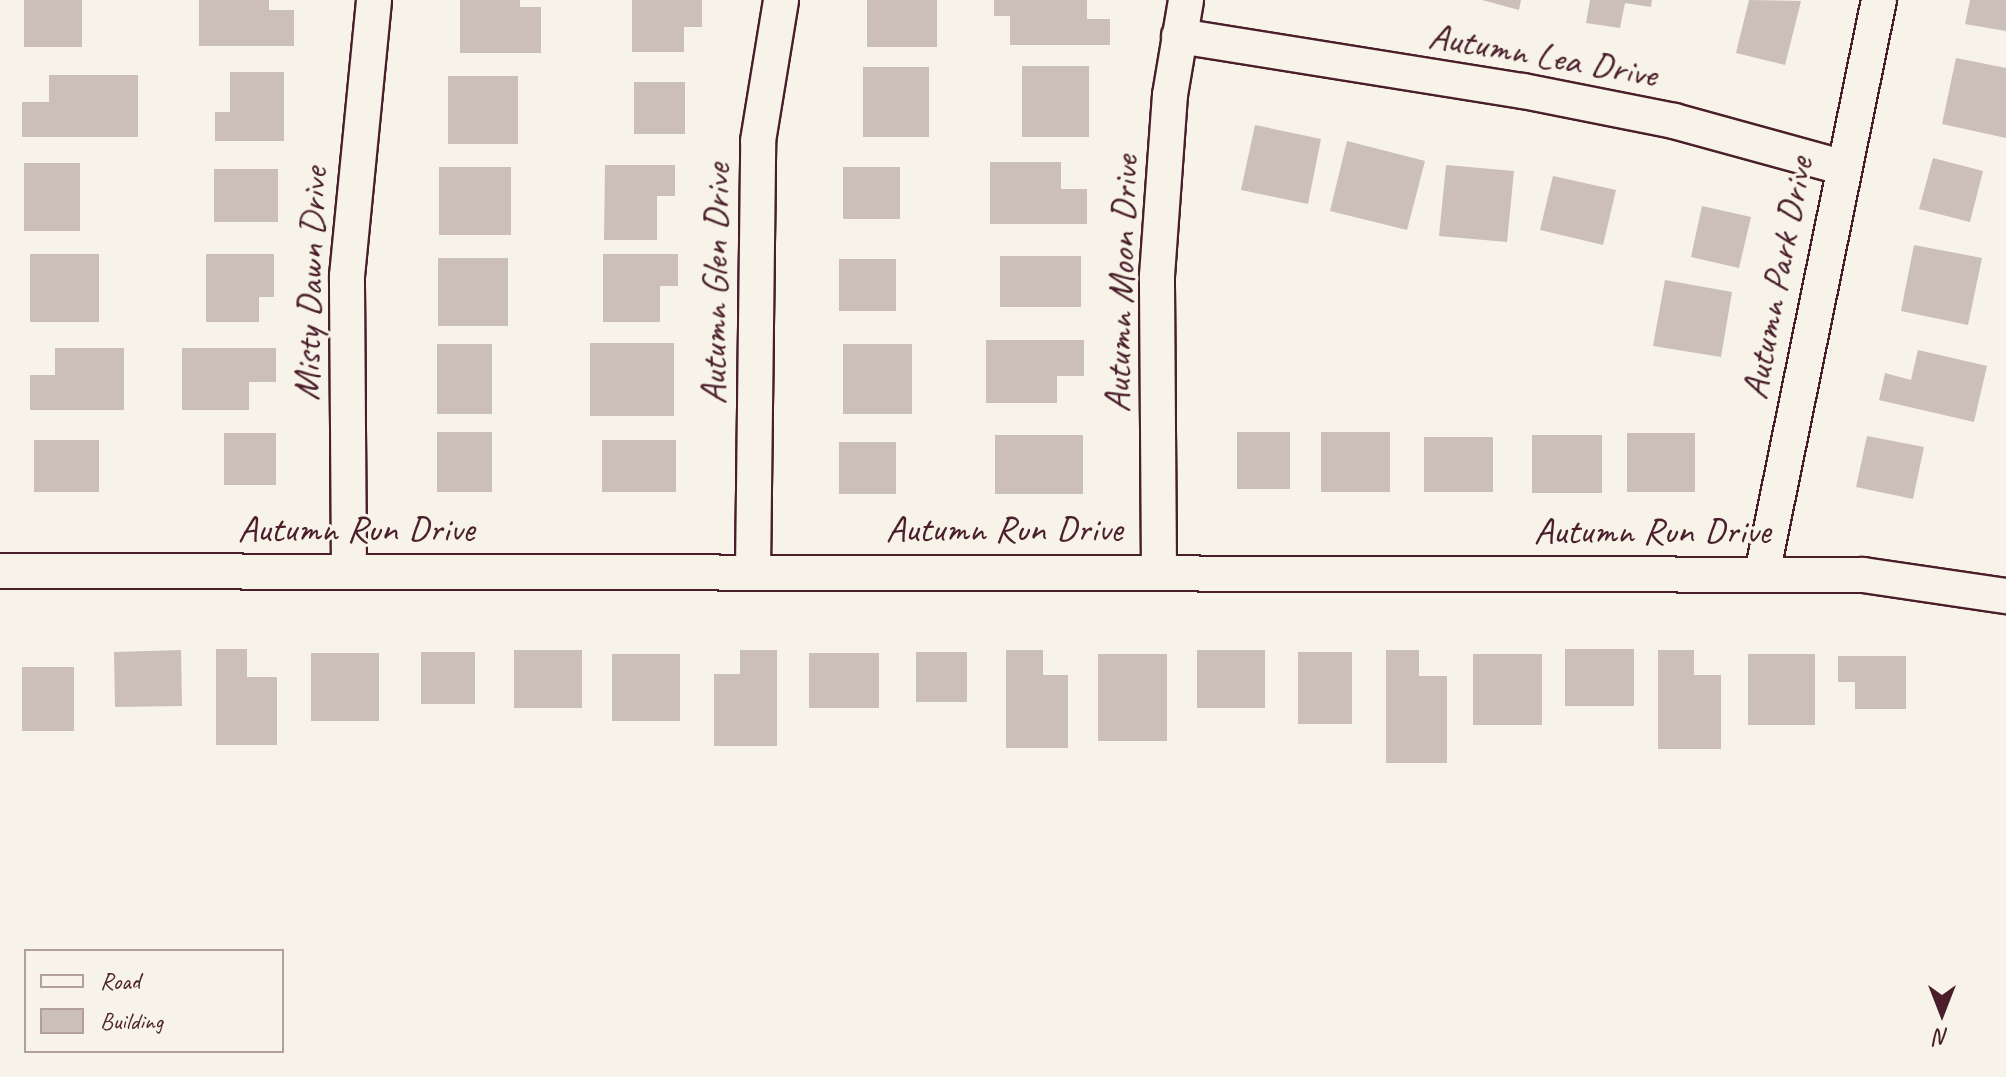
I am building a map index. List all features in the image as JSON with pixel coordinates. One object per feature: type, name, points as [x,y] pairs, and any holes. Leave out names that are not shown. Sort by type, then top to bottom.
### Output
[{"type":"street","name":"Misty Dawn Drive","points":[[349,571],[347,276],[374,0]]},
{"type":"street","name":"Autumn Glen Drive","points":[[753,571],[758,141],[781,0]]},
{"type":"street","name":"Autumn Moon Drive","points":[[1159,571],[1157,276],[1179,36],[1186,0]]},
{"type":"street","name":"Autumn Park Drive","points":[[1762,574],[1841,167],[1879,0]]},
{"type":"street","name":"Autumn Lea Drive","points":[[1179,36],[1523,91],[1674,121],[1841,167]]},
{"type":"street","name":"Autumn Run Drive","points":[[0,571],[1159,571],[1863,575],[2006,596]]},
{"type":"building","points":[[24,0],[82,0],[82,47],[24,47]]},
{"type":"building","points":[[199,0],[269,0],[269,10],[294,10],[294,46],[199,46]]},
{"type":"building","points":[[460,0],[520,0],[520,7],[541,7],[541,53],[460,53]]},
{"type":"building","points":[[632,0],[702,0],[702,27],[684,27],[684,52],[632,52]]},
{"type":"building","points":[[867,0],[937,0],[937,47],[867,47]]},
{"type":"building","points":[[994,0],[1087,0],[1087,19],[1110,19],[1110,45],[1010,45],[1010,16],[994,16]]},
{"type":"building","points":[[1482,0],[1521,0],[1519,10]]},
{"type":"building","points":[[1590,0],[1652,0],[1651,7],[1625,3],[1620,28],[1586,23]]},
{"type":"building","points":[[1749,0],[1801,1],[1785,65],[1736,53]]},
{"type":"building","points":[[1970,0],[2006,0],[2006,31],[1965,24]]},
{"type":"building","points":[[1956,58],[2006,68],[2006,138],[1942,124]]},
{"type":"building","points":[[1022,66],[1089,66],[1089,137],[1022,137]]},
{"type":"building","points":[[863,67],[929,67],[929,137],[863,137]]},
{"type":"building","points":[[230,72],[284,72],[284,141],[215,141],[215,112],[230,112]]},
{"type":"building","points":[[49,75],[138,75],[138,137],[22,137],[22,102],[49,102]]},
{"type":"building","points":[[448,76],[518,76],[518,144],[448,144]]},
{"type":"building","points":[[634,82],[685,82],[685,134],[634,134]]},
{"type":"building","points":[[1255,125],[1321,139],[1308,204],[1241,190]]},
{"type":"building","points":[[1347,141],[1425,161],[1407,230],[1330,211]]},
{"type":"building","points":[[1933,158],[1983,171],[1970,222],[1919,209]]},
{"type":"building","points":[[990,162],[1061,162],[1061,189],[1087,189],[1087,224],[990,224]]},
{"type":"building","points":[[24,163],[80,163],[80,231],[24,231]]},
{"type":"building","points":[[605,165],[675,165],[675,196],[657,196],[657,240],[604,240]]},
{"type":"building","points":[[1446,165],[1514,171],[1507,242],[1439,236]]},
{"type":"building","points":[[439,167],[511,167],[511,235],[439,235]]},
{"type":"building","points":[[843,167],[900,167],[900,219],[843,219]]},
{"type":"building","points":[[214,169],[278,169],[278,222],[214,222]]},
{"type":"building","points":[[1553,176],[1616,190],[1603,245],[1540,230]]},
{"type":"building","points":[[1702,206],[1751,217],[1739,268],[1691,257]]},
{"type":"building","points":[[1914,245],[1982,258],[1968,325],[1901,311]]},
{"type":"building","points":[[30,254],[99,254],[99,322],[30,322]]},
{"type":"building","points":[[206,254],[274,254],[274,297],[259,297],[259,322],[206,322]]},
{"type":"building","points":[[603,254],[678,254],[678,286],[660,286],[660,322],[603,322]]},
{"type":"building","points":[[1000,256],[1081,256],[1081,307],[1000,307]]},
{"type":"building","points":[[438,258],[508,258],[508,326],[438,326]]},
{"type":"building","points":[[839,259],[896,259],[896,311],[839,311]]},
{"type":"building","points":[[1665,280],[1732,292],[1721,357],[1653,346]]},
{"type":"building","points":[[986,340],[1084,340],[1084,376],[1057,376],[1057,403],[986,403]]},
{"type":"building","points":[[590,343],[674,343],[674,416],[590,416]]},
{"type":"building","points":[[437,344],[492,344],[492,414],[437,414]]},
{"type":"building","points":[[843,344],[912,344],[912,414],[843,414]]},
{"type":"building","points":[[55,348],[124,348],[124,410],[30,410],[30,375],[55,375]]},
{"type":"building","points":[[182,348],[276,348],[276,382],[249,382],[249,410],[182,410]]},
{"type":"building","points":[[1918,350],[1987,366],[1974,422],[1879,400],[1885,373],[1911,380]]},
{"type":"building","points":[[437,432],[492,432],[492,492],[437,492]]},
{"type":"building","points":[[1237,432],[1290,432],[1290,489],[1237,489]]},
{"type":"building","points":[[1321,432],[1390,432],[1390,492],[1321,492]]},
{"type":"building","points":[[224,433],[276,433],[276,485],[224,485]]},
{"type":"building","points":[[1627,433],[1695,433],[1695,492],[1627,492]]},
{"type":"building","points":[[995,435],[1083,435],[1083,494],[995,494]]},
{"type":"building","points":[[1532,435],[1602,435],[1602,493],[1532,493]]},
{"type":"building","points":[[1867,436],[1924,447],[1913,499],[1856,487]]},
{"type":"building","points":[[1424,437],[1493,437],[1493,492],[1424,492]]},
{"type":"building","points":[[34,440],[99,440],[99,492],[34,492]]},
{"type":"building","points":[[602,440],[676,440],[676,492],[602,492]]},
{"type":"building","points":[[839,442],[896,442],[896,494],[839,494]]},
{"type":"building","points":[[216,649],[247,649],[247,677],[277,677],[277,745],[216,745]]},
{"type":"building","points":[[1565,649],[1634,649],[1634,706],[1565,706]]},
{"type":"building","points":[[181,650],[182,706],[115,707],[114,652]]},
{"type":"building","points":[[514,650],[582,650],[582,708],[514,708]]},
{"type":"building","points":[[740,650],[777,650],[777,746],[714,746],[714,674],[740,674]]},
{"type":"building","points":[[1006,650],[1043,650],[1043,675],[1068,675],[1068,748],[1006,748]]},
{"type":"building","points":[[1197,650],[1265,650],[1265,708],[1197,708]]},
{"type":"building","points":[[1386,650],[1419,650],[1419,676],[1447,676],[1447,763],[1386,763]]},
{"type":"building","points":[[1658,650],[1694,650],[1694,675],[1721,675],[1721,749],[1658,749]]},
{"type":"building","points":[[421,652],[475,652],[475,704],[421,704]]},
{"type":"building","points":[[916,652],[967,652],[967,702],[916,702]]},
{"type":"building","points":[[1298,652],[1352,652],[1352,724],[1298,724]]},
{"type":"building","points":[[311,653],[379,653],[379,721],[311,721]]},
{"type":"building","points":[[809,653],[879,653],[879,708],[809,708]]},
{"type":"building","points":[[612,654],[680,654],[680,721],[612,721]]},
{"type":"building","points":[[1098,654],[1167,654],[1167,741],[1098,741]]},
{"type":"building","points":[[1473,654],[1542,654],[1542,725],[1473,725]]},
{"type":"building","points":[[1748,654],[1815,654],[1815,725],[1748,725]]},
{"type":"building","points":[[1838,656],[1906,656],[1906,709],[1855,709],[1855,682],[1838,682]]},
{"type":"building","points":[[22,667],[74,667],[74,731],[22,731]]}]
